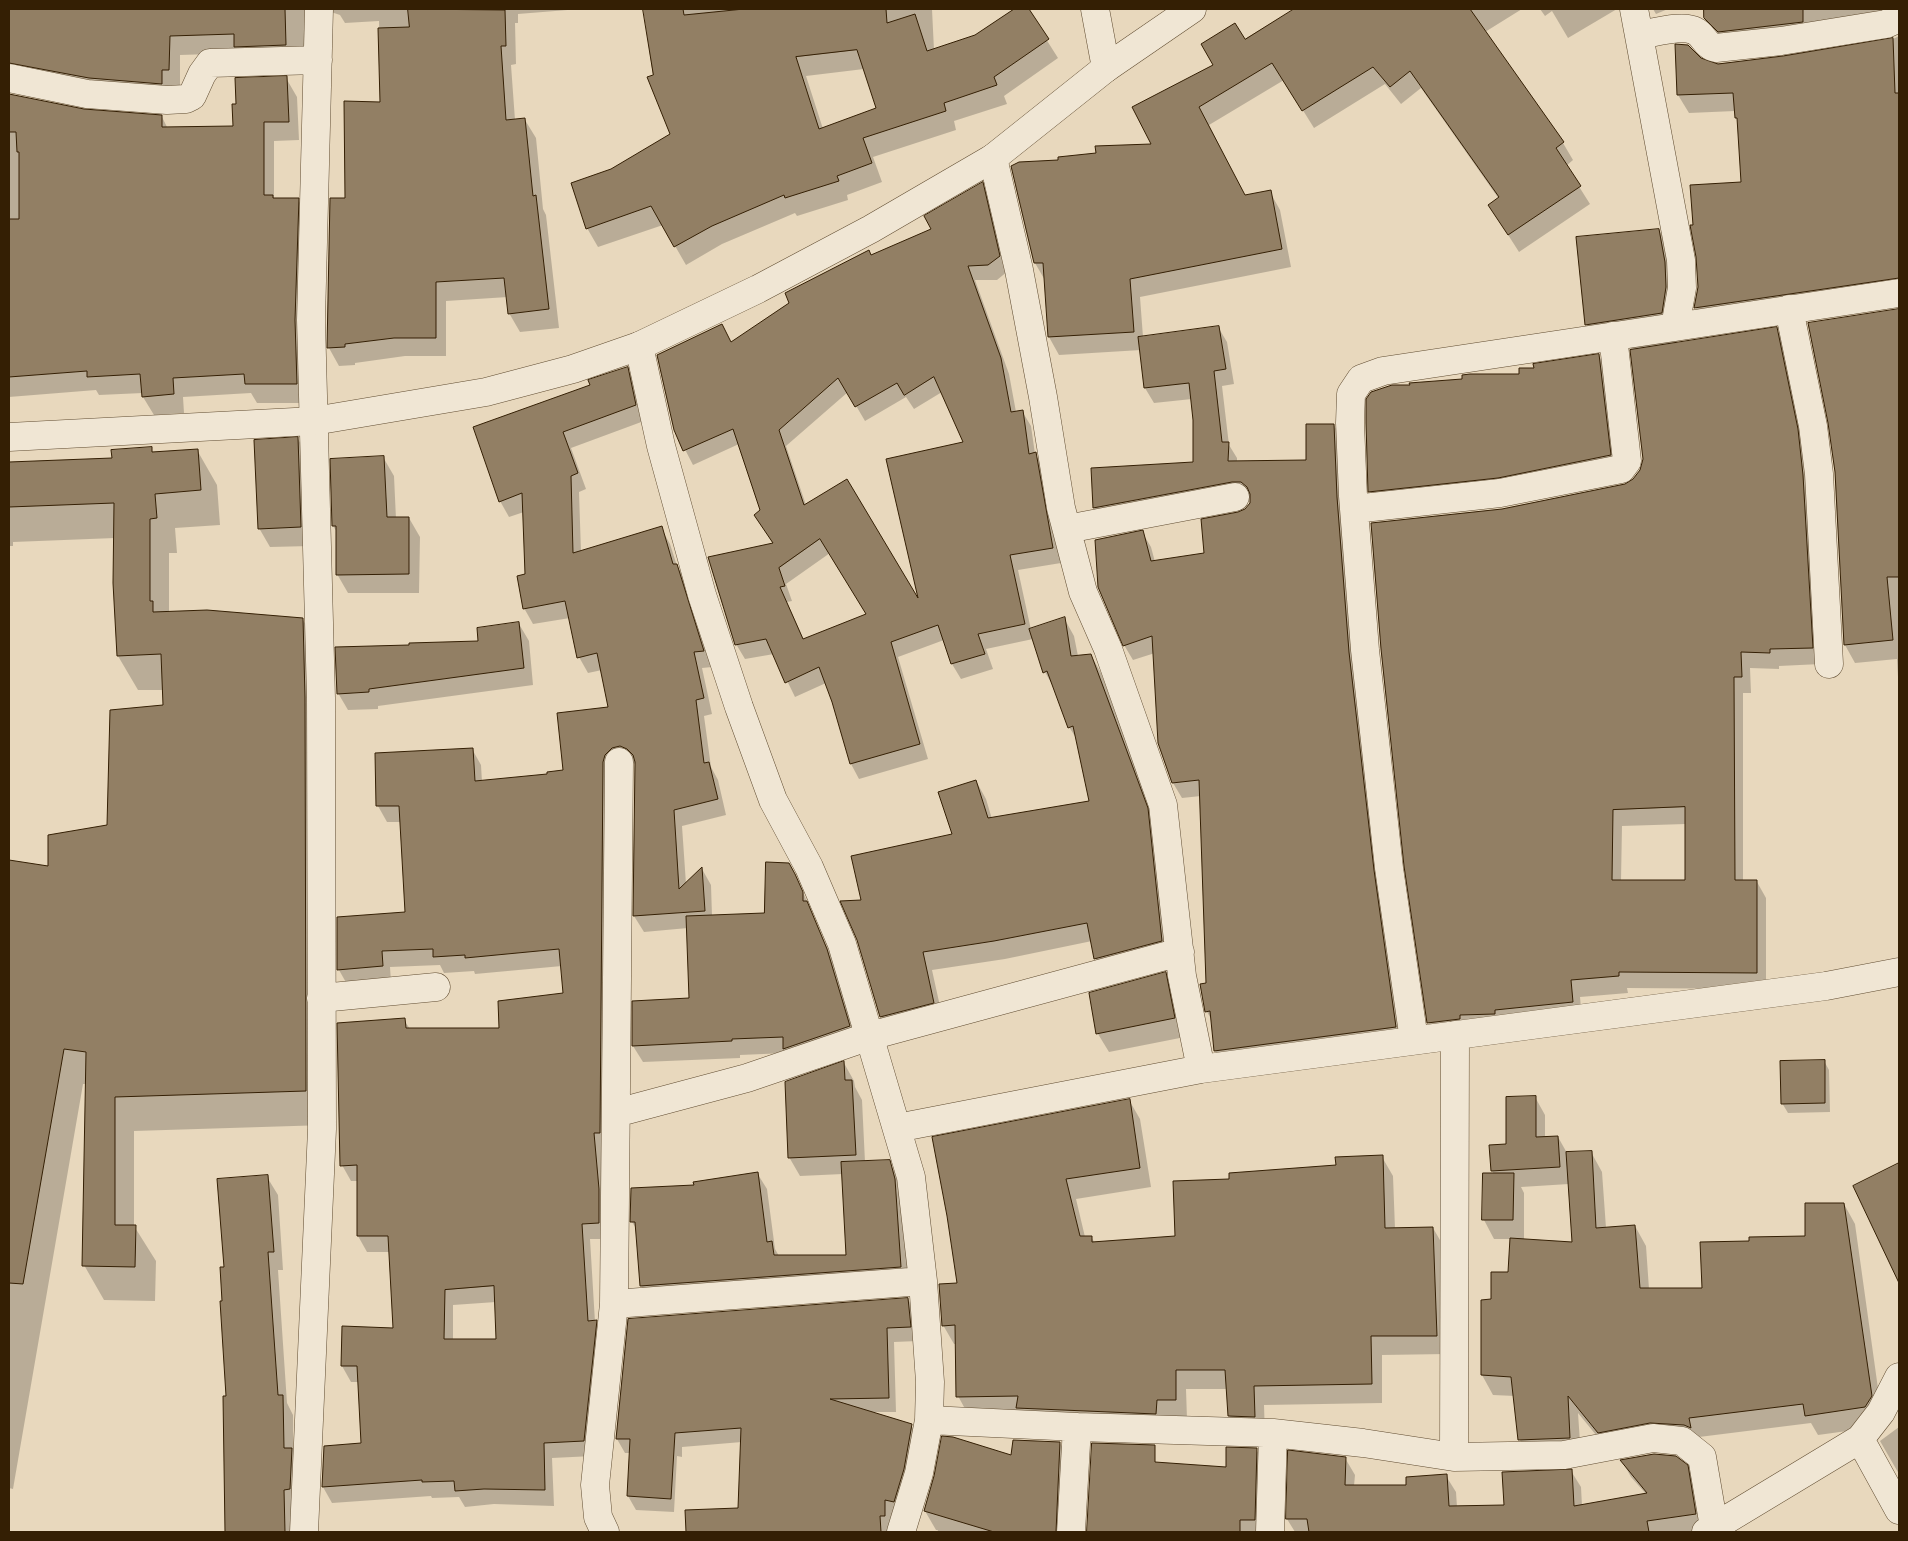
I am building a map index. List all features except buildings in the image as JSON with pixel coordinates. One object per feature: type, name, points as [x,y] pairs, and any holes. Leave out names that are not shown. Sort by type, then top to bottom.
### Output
[{"type":"street","points":[[304,1532],[322,1129],[321,698],[311,320],[319,9]]},
{"type":"street","points":[[1095,9],[1106,68]]},
{"type":"street","points":[[9,437],[314,421],[486,392],[573,369],[639,346],[758,289],[871,229],[993,158],[1106,68],[1192,9]]},
{"type":"street","points":[[1634,9],[1681,260],[1682,288],[1675,326]]},
{"type":"street","points":[[1639,35],[1687,28],[1697,31],[1707,44],[1716,48],[1780,41],[1886,24],[1899,18]]},
{"type":"street","points":[[9,78],[87,94],[167,100],[192,96],[202,74],[210,63],[318,60]]},
{"type":"street","points":[[993,158],[1043,396],[1061,508],[1083,592],[1108,649],[1163,805],[1182,976],[1201,1069]]},
{"type":"street","points":[[1414,1040],[1389,868],[1365,650],[1354,509],[1350,423],[1351,394],[1361,379],[1383,371],[1899,294]]},
{"type":"street","points":[[1789,310],[1812,426],[1819,474],[1829,664]]},
{"type":"street","points":[[1354,509],[1500,493],[1621,470],[1627,461],[1614,336]]},
{"type":"street","points":[[639,346],[661,446],[702,595],[773,800],[809,867],[842,944],[911,1177],[923,1281],[930,1382],[929,1420],[919,1473],[901,1532]]},
{"type":"street","points":[[1067,529],[1236,497]]},
{"type":"street","points":[[605,1532],[598,1517],[595,1485],[614,1304],[619,762]]},
{"type":"street","points":[[616,1113],[747,1078],[870,1036],[1180,952]]},
{"type":"street","points":[[897,1128],[1201,1069],[1826,986],[1899,972]]},
{"type":"street","points":[[321,998],[436,987]]},
{"type":"street","points":[[1454,1035],[1454,1457]]},
{"type":"street","points":[[614,1304],[923,1281]]},
{"type":"street","points":[[929,1420],[1273,1433],[1364,1443],[1454,1457],[1564,1455],[1653,1438],[1682,1441],[1702,1457],[1710,1530],[1860,1439],[1881,1412],[1899,1377]]},
{"type":"street","points":[[1070,1532],[1077,1427]]},
{"type":"street","points":[[1270,1532],[1273,1433]]},
{"type":"street","points":[[1860,1439],[1899,1510]]}]
